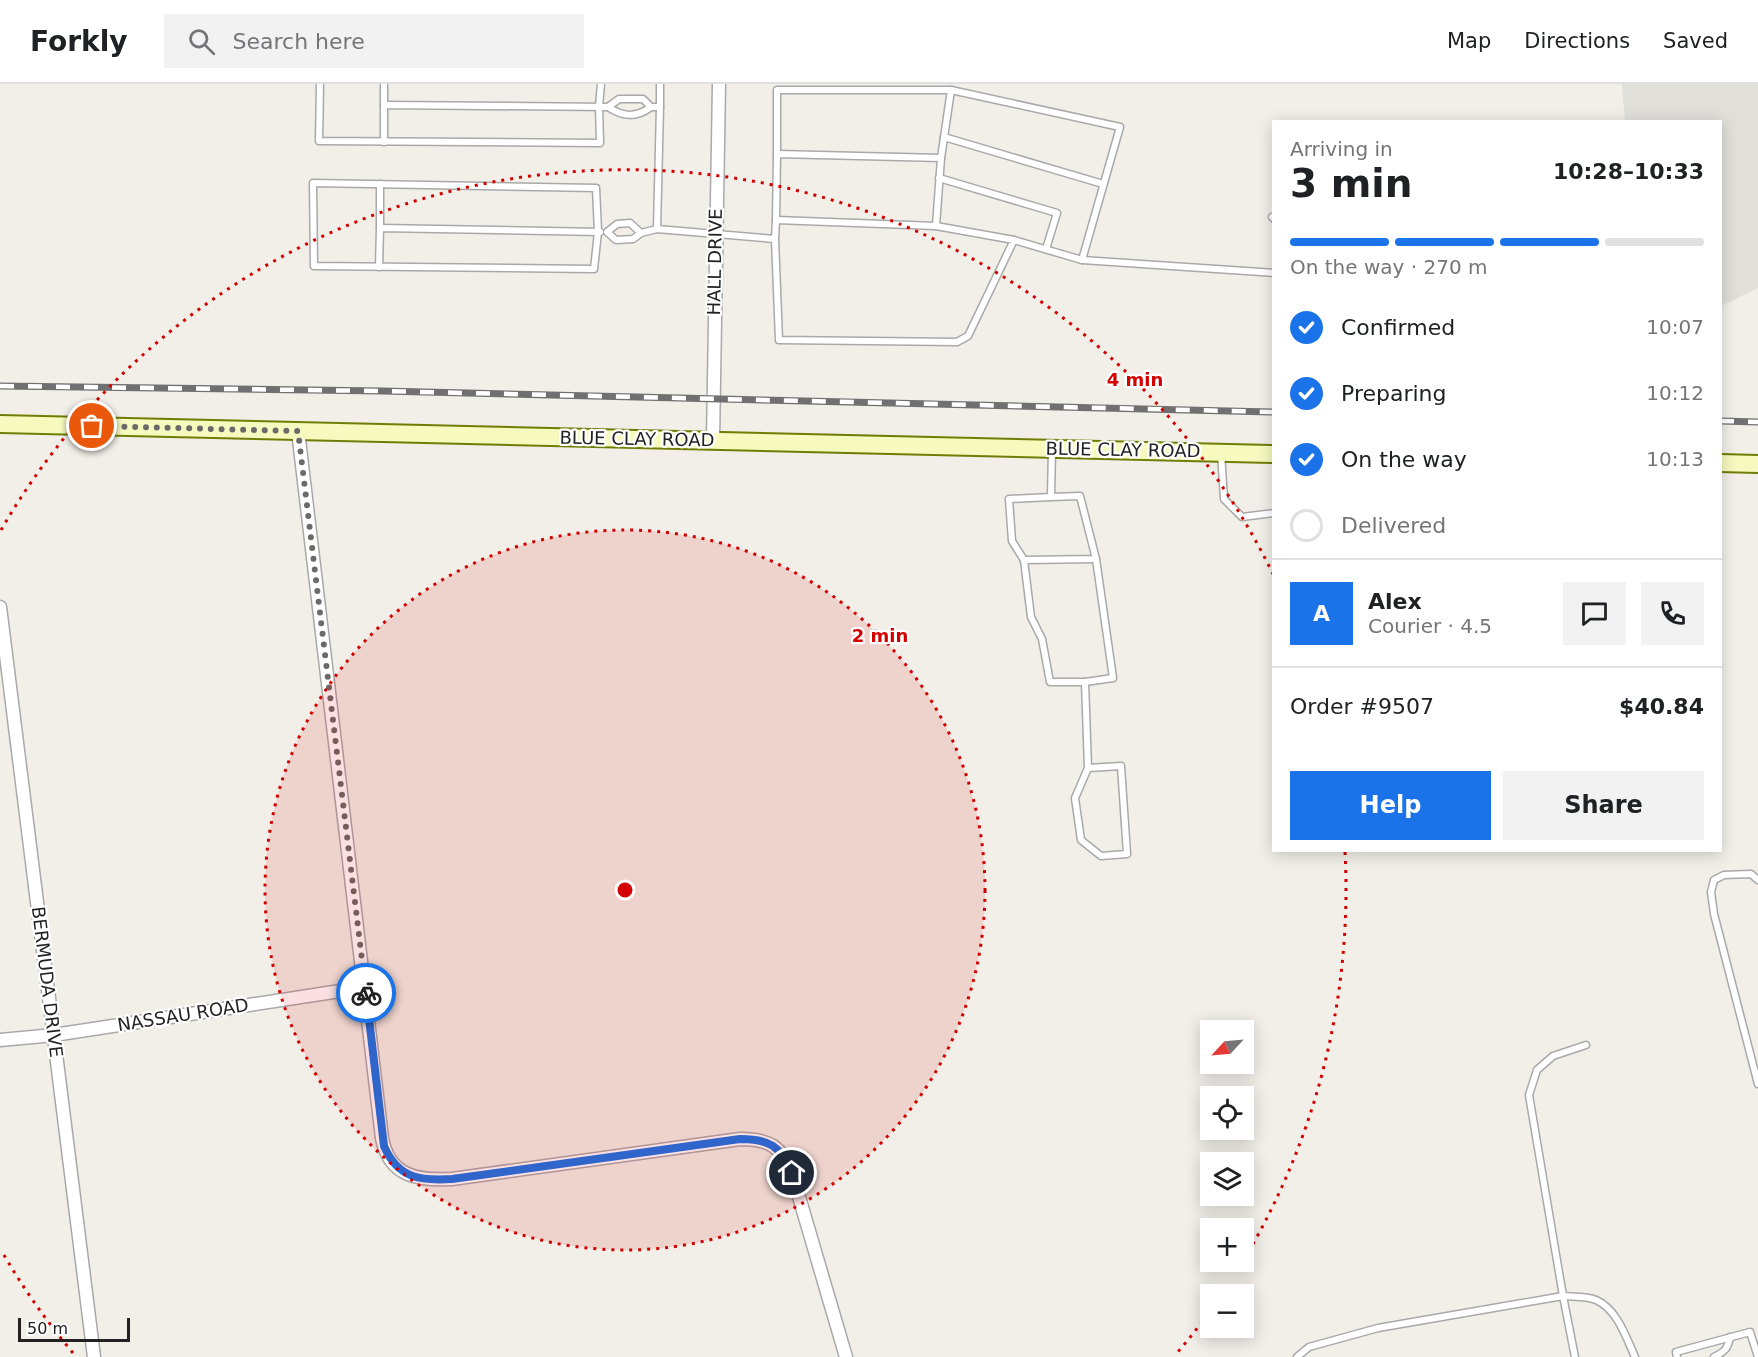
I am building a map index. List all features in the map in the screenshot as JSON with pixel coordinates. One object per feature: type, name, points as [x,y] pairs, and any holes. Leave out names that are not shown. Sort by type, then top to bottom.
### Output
[{"type":"street","name":"HALL DRIVE","points":[[713,440],[719,84]]},
{"type":"street","name":"BLUE CLAY ROAD","points":[[0,424],[1272,453]]},
{"type":"street","points":[[298,431],[384,1146],[389,1159],[407,1174],[416,1178],[452,1179],[740,1139],[764,1141],[779,1151],[788,1162],[846,1357]]},
{"type":"street","points":[[1722,463],[1758,464]]},
{"type":"street","name":"BERMUDA DRIVE","points":[[0,607],[94,1357]]},
{"type":"street","name":"NASSAU ROAD","points":[[0,1040],[54,1035],[366,987]]},
{"type":"lane","points":[[320,84],[319,141],[600,143],[601,84]]},
{"type":"lane","points":[[384,84],[384,141]]},
{"type":"lane","points":[[657,229],[660,84]]},
{"type":"lane","points":[[1014,240],[968,336],[957,342],[779,340],[775,239],[777,90],[951,90],[1119,127],[1082,260]]},
{"type":"lane","points":[[936,226],[941,158],[951,90]]},
{"type":"lane","points":[[608,107],[619,99],[643,99],[651,107]]},
{"type":"lane","points":[[384,105],[599,106],[608,107],[620,115],[643,113],[651,107],[660,107]]},
{"type":"lane","points":[[944,137],[1104,184]]},
{"type":"lane","points":[[777,154],[941,158]]},
{"type":"lane","points":[[939,178],[1057,213],[1046,249]]},
{"type":"lane","points":[[313,183],[380,184],[596,188],[598,232],[594,269],[314,266],[313,183]]},
{"type":"lane","points":[[379,267],[380,184]]},
{"type":"lane","points":[[776,220],[936,226],[1014,240],[1082,260],[1272,273]]},
{"type":"lane","points":[[381,228],[607,232],[617,224],[630,223],[641,233]]},
{"type":"lane","points":[[607,232],[616,240],[633,239],[641,233],[657,229],[775,239]]},
{"type":"lane","points":[[1051,497],[1052,449]]},
{"type":"lane","points":[[1221,453],[1224,499],[1242,517],[1272,513]]},
{"type":"lane","points":[[1080,496],[1096,559],[1113,678],[1084,682],[1050,682],[1042,639],[1030,617],[1024,560],[1012,541],[1009,500],[1080,496]]},
{"type":"lane","points":[[1024,560],[1096,559]]},
{"type":"lane","points":[[1084,682],[1088,768],[1076,798],[1081,840],[1101,856],[1127,854],[1120,766],[1088,768]]},
{"type":"lane","points":[[1758,880],[1751,874],[1724,874],[1714,880],[1711,892],[1714,914],[1758,1084]]},
{"type":"lane","points":[[1575,1357],[1529,1095],[1536,1070],[1553,1056],[1586,1045]]},
{"type":"lane","points":[[1297,1357],[1309,1347],[1378,1328],[1563,1296],[1594,1298],[1608,1306],[1635,1357]]},
{"type":"lane","points":[[1677,1357],[1676,1352],[1750,1332],[1758,1357]]},
{"type":"lane","points":[[1714,1357],[1724,1352],[1729,1346],[1730,1337]]},
{"type":"shaded area","points":[[1622,84],[1758,84],[1758,288],[1722,306],[1722,120],[1625,120]]},
{"type":"railway","points":[[0,386],[382,391],[1272,412]]},
{"type":"railway","points":[[1722,421],[1758,422]]},
{"type":"way so far","points":[[92,426],[298,431],[366,993]]},
{"type":"route","points":[[366,993],[384,1146],[389,1159],[407,1174],[416,1178],[452,1179],[740,1139],[752,1139],[771,1144],[788,1162],[792,1173]]}]
